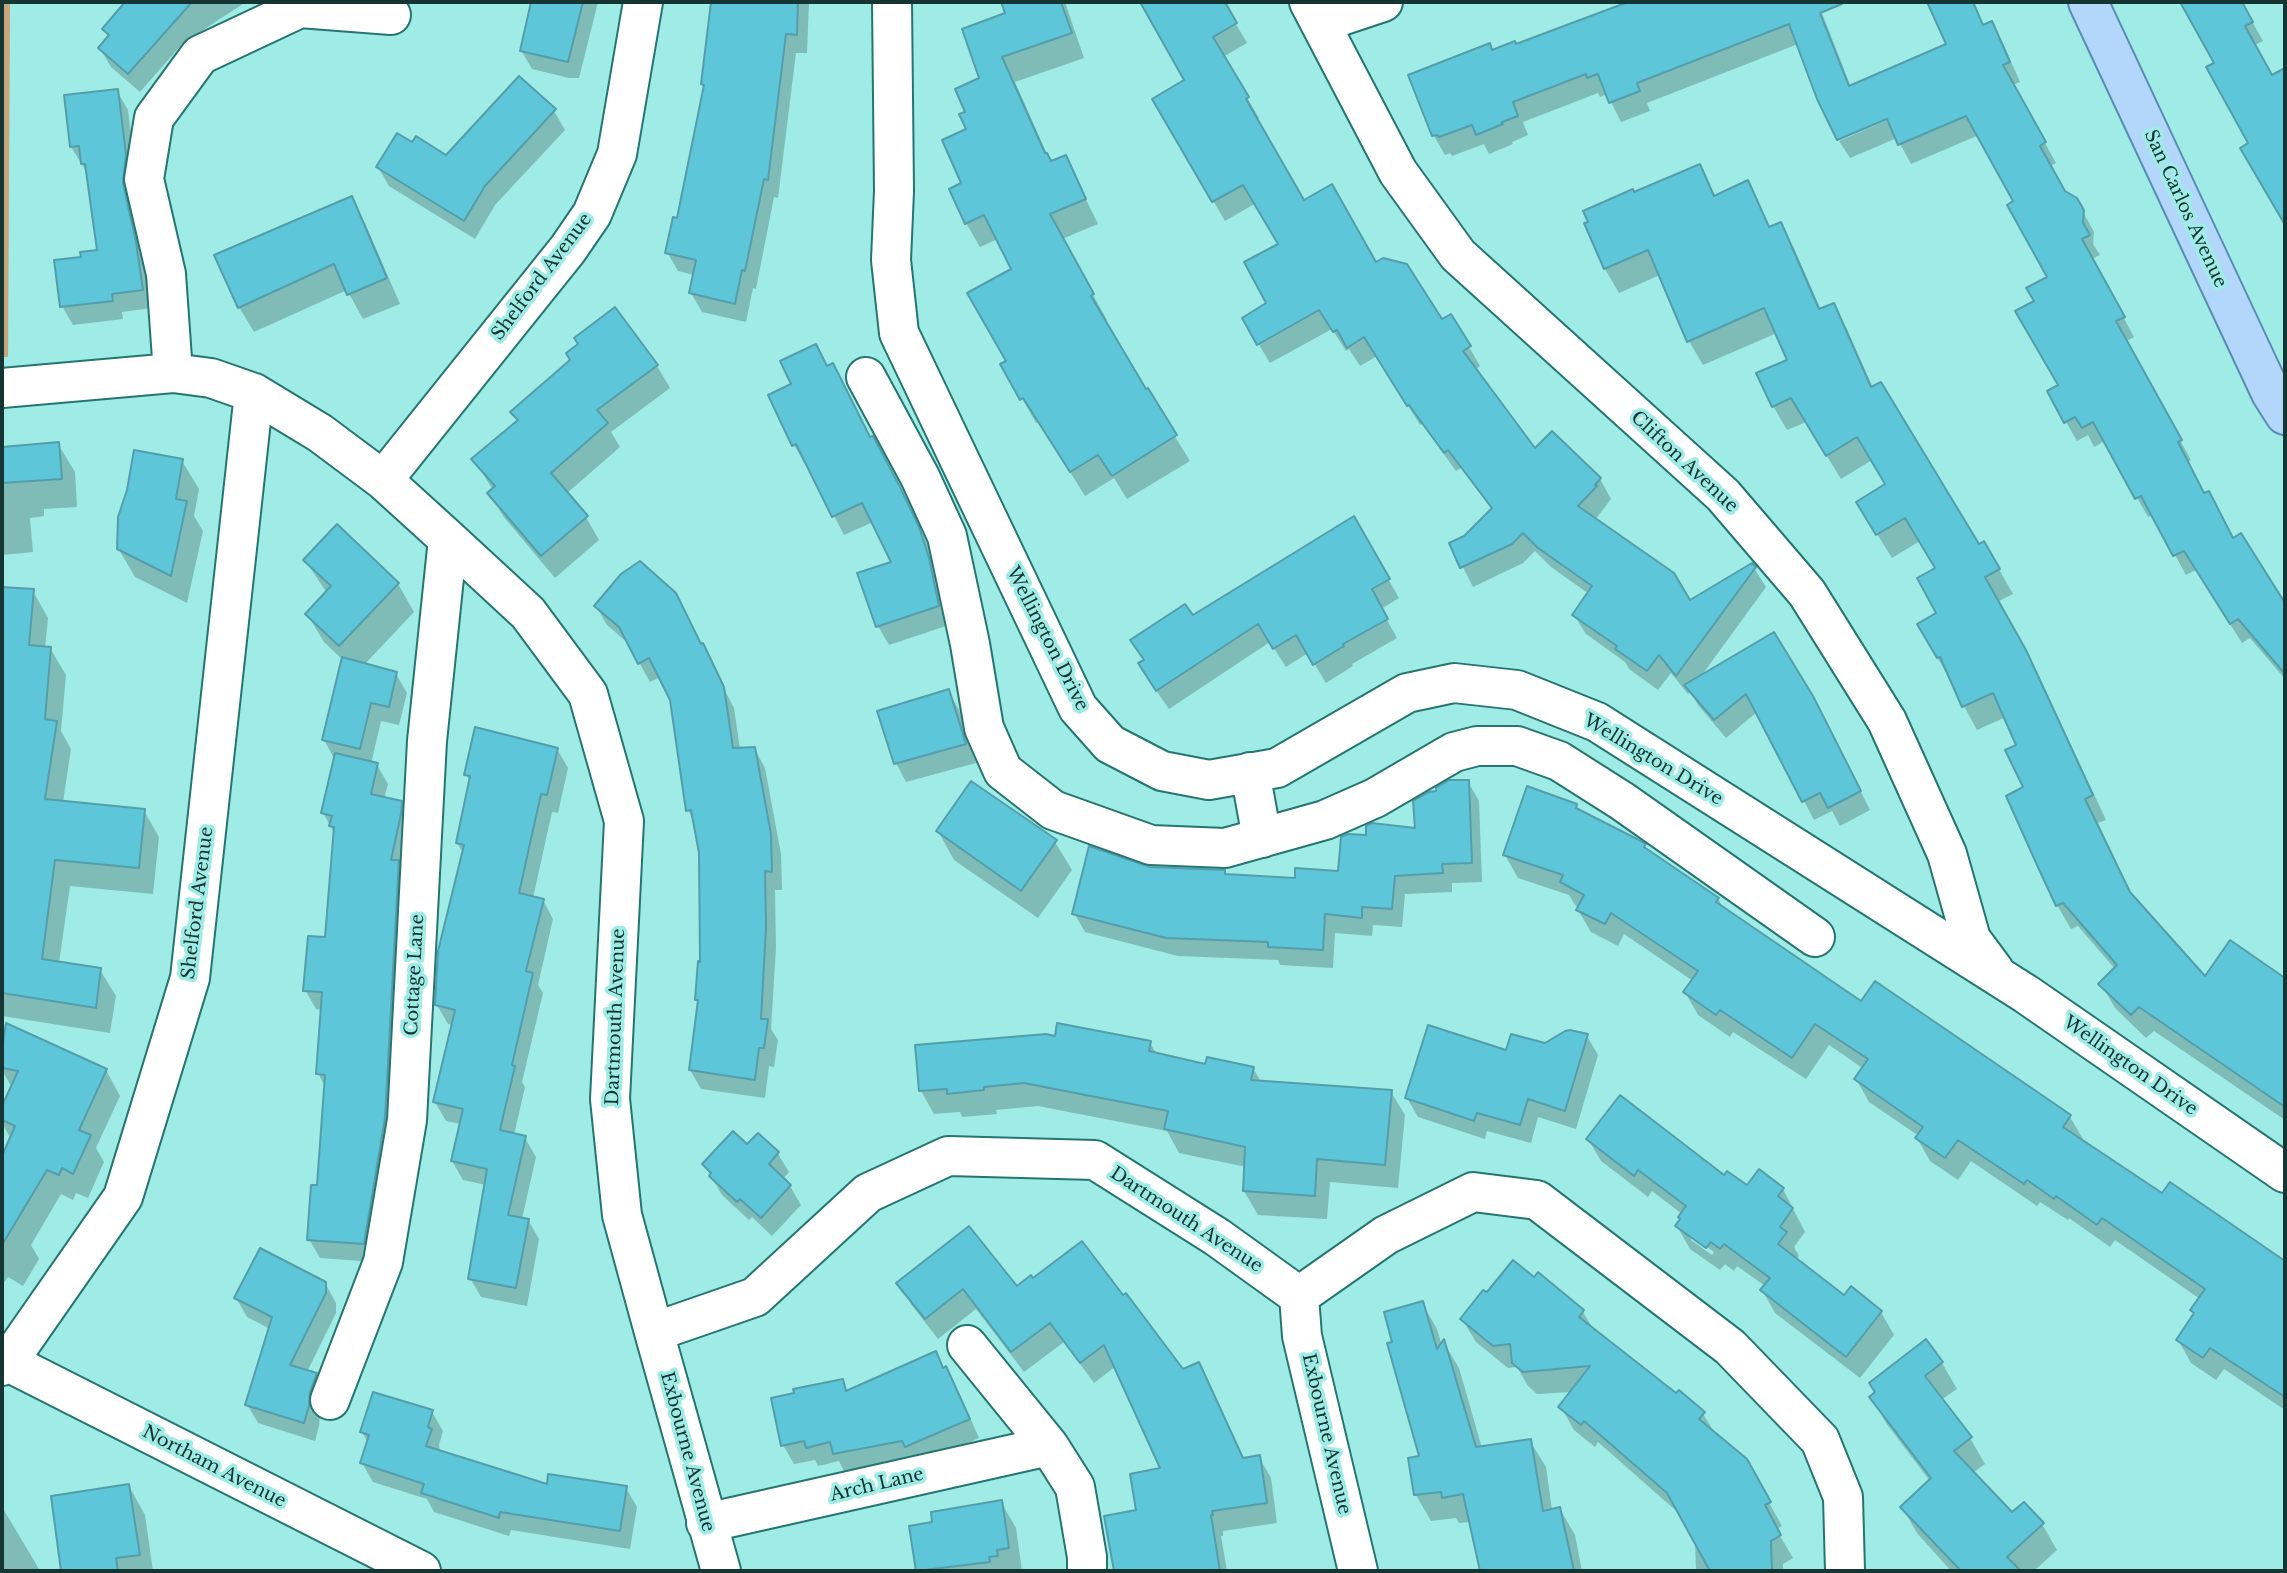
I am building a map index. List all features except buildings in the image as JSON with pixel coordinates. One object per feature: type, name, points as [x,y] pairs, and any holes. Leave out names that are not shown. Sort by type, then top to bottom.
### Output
[{"type":"main road","name":"San Carlos Avenue","points":[[2088,2],[2271,393],[2285,415]]},
{"type":"street","name":"Shelford Avenue","points":[[383,480],[568,249],[592,214],[617,155],[643,2]]},
{"type":"street","name":"Wellington Drive","points":[[892,2],[894,191],[891,260],[899,333],[1078,708],[1110,744],[1161,771],[1209,780],[1276,768],[1407,693],[1454,682],[1517,690],[1597,722],[2026,994],[2285,1174]]},
{"type":"street","points":[[1314,13],[1383,2]]},
{"type":"street","points":[[173,373],[166,274],[144,179],[154,118],[200,55],[300,8],[391,15]]},
{"type":"street","name":"Clifton Avenue","points":[[1314,13],[1398,172],[1458,255],[1723,495],[1807,593],[1887,721],[1947,855],[1970,939],[1992,968],[2026,994]]},
{"type":"street","name":"Dartmouth Avenue","points":[[2,388],[173,373],[211,378],[254,393],[320,433],[383,480],[528,613],[588,694],[624,821],[610,1099],[622,1216],[654,1332],[755,1297],[868,1193],[948,1156],[1095,1160],[1217,1237],[1299,1296]]},
{"type":"street","points":[[866,377],[920,477],[947,537],[970,644],[984,728],[1003,771],[1053,810],[1151,845],[1225,848],[1325,820],[1375,798],[1454,752],[1477,747],[1517,746],[1570,767],[1815,937]]},
{"type":"street","name":"Shelford Avenue","points":[[5,1364],[123,1197],[190,978],[254,393]]},
{"type":"street","name":"Cottage Lane","points":[[330,1400],[383,1262],[407,1120],[427,741],[448,539]]},
{"type":"street","points":[[1250,772],[1262,838]]},
{"type":"street","points":[[1299,1296],[1386,1234],[1473,1192],[1537,1200],[1730,1347],[1820,1440],[1843,1497],[1845,1571]]},
{"type":"street","name":"Exbourne Avenue","points":[[1299,1296],[1302,1336],[1359,1571]]},
{"type":"street","name":"Exbourne Avenue","points":[[654,1332],[721,1571]]},
{"type":"street","points":[[967,1345],[1049,1446],[1075,1487],[1087,1556],[1087,1571]]},
{"type":"street","name":"Northam Avenue","points":[[5,1364],[421,1571]]},
{"type":"street","name":"Arch Lane","points":[[706,1523],[1049,1446]]},
{"type":"shaded area","points":[[2,2],[10,2],[8,357],[2,357]]}]
